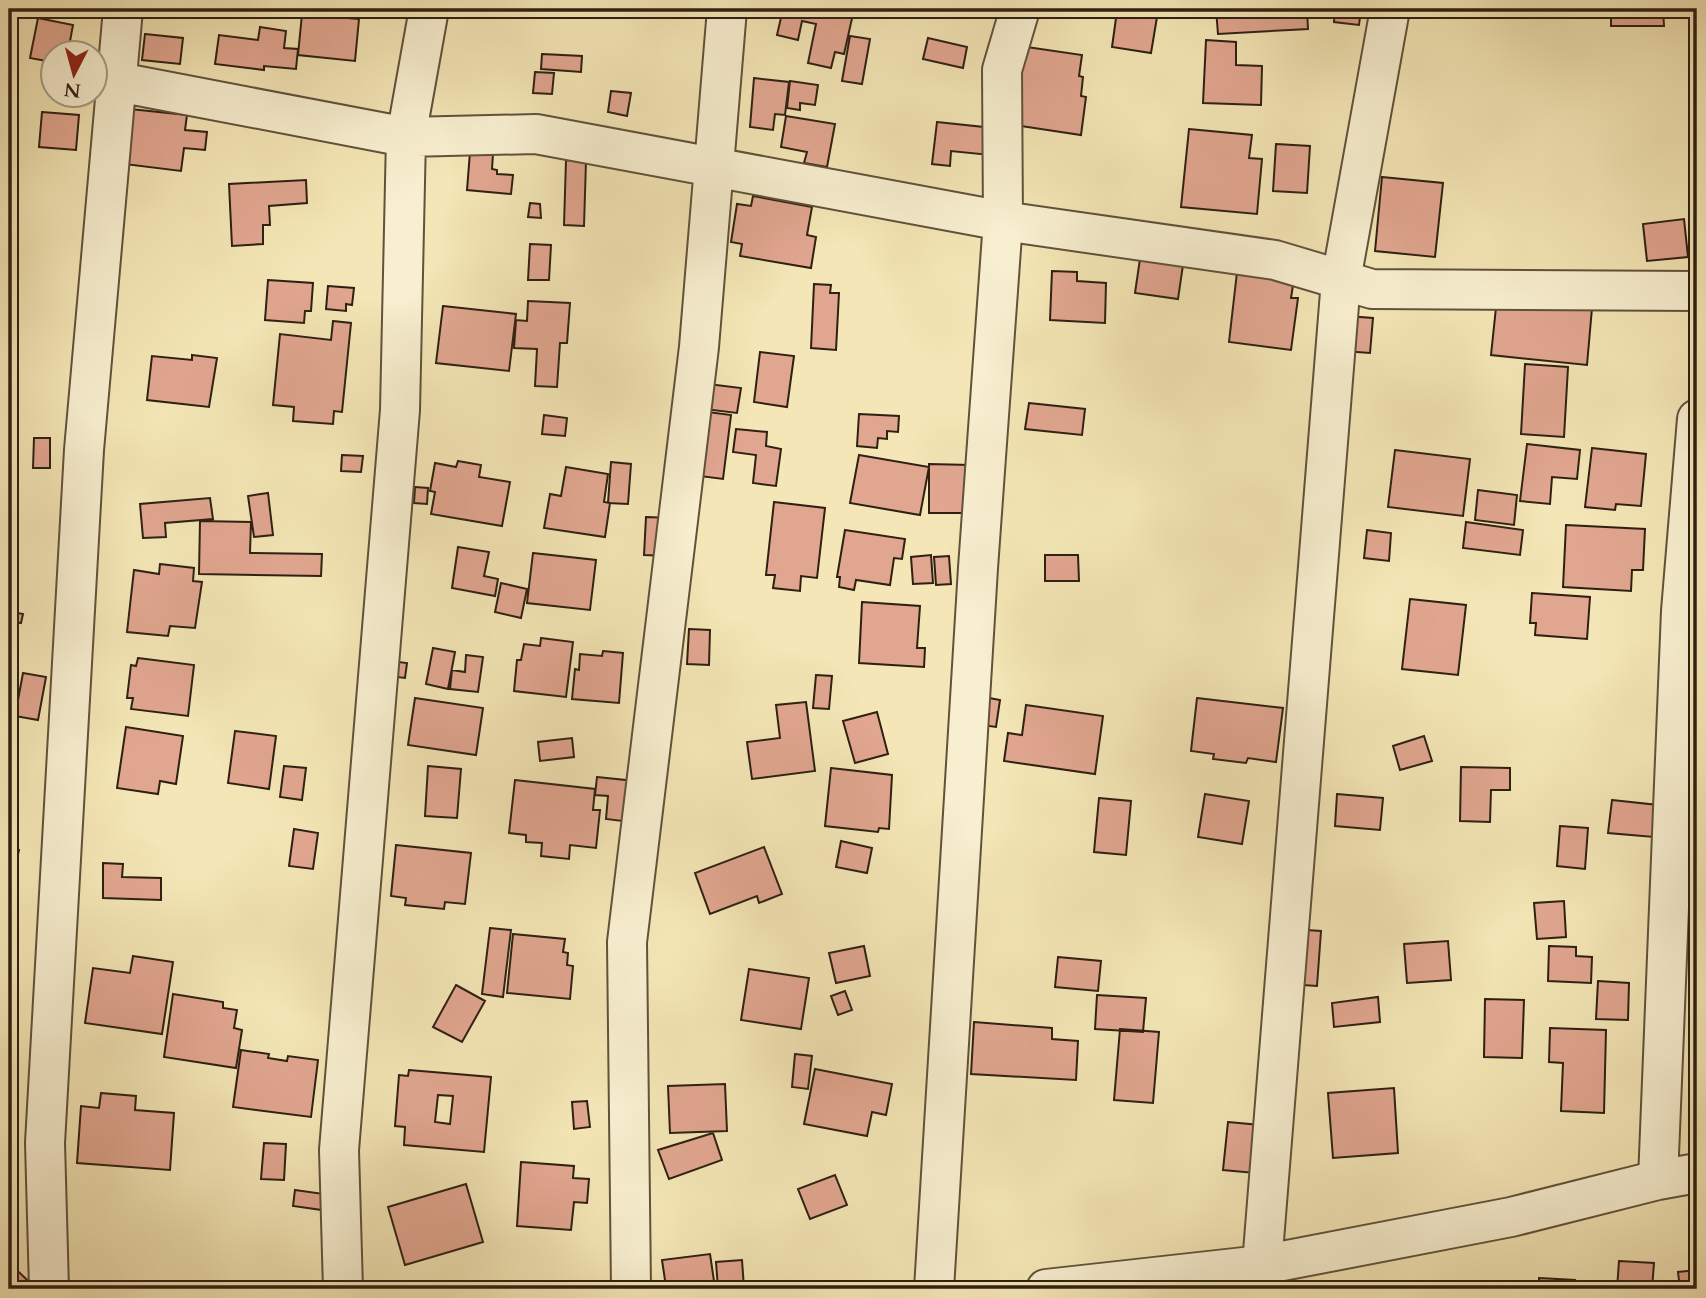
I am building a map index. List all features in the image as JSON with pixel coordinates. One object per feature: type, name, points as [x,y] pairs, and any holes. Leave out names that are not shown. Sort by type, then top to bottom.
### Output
[{"type":"street","points":[[49,1289],[45,1143],[84,450],[123,9]]},
{"type":"street","points":[[343,1289],[339,1150],[400,410],[406,136],[429,9]]},
{"type":"street","points":[[631,1289],[627,942],[699,347],[727,9]]},
{"type":"street","points":[[934,1289],[979,554],[1003,221],[1002,71],[1020,9]]},
{"type":"street","points":[[1262,1265],[1341,280],[1390,9]]},
{"type":"street","points":[[118,82],[406,136],[536,134],[1003,221],[1275,260],[1372,289],[1697,291]]},
{"type":"street","points":[[1658,1180],[1681,611],[1697,419]]},
{"type":"street","points":[[1046,1289],[1090,1287],[1262,1265],[1511,1217],[1658,1180],[1697,1173]]},
{"type":"building","points":[[783,9],[826,9],[853,14],[844,54],[835,52],[831,68],[808,63],[816,24],[802,21],[798,40],[777,35]]},
{"type":"building","points":[[1216,9],[1307,9],[1308,29],[1218,34]]},
{"type":"building","points":[[1335,9],[1361,9],[1359,25],[1334,22]]},
{"type":"building","points":[[1611,9],[1663,9],[1664,26],[1611,26]]},
{"type":"building","points":[[1117,11],[1157,17],[1151,53],[1112,47]]},
{"type":"building","points":[[302,14],[359,19],[355,61],[298,55]]},
{"type":"building","points":[[38,18],[73,25],[71,38],[38,38],[38,59],[30,58]]},
{"type":"building","points":[[260,27],[286,31],[284,48],[298,49],[296,69],[264,66],[264,70],[215,64],[219,35],[258,40]]},
{"type":"building","points":[[145,34],[183,38],[180,64],[142,60]]},
{"type":"building","points":[[850,36],[870,39],[862,84],[842,81]]},
{"type":"building","points":[[928,38],[967,47],[963,68],[923,59]]},
{"type":"building","points":[[1206,40],[1236,42],[1236,65],[1262,66],[1261,105],[1203,103]]},
{"type":"building","points":[[1020,46],[1082,55],[1079,76],[1083,77],[1081,96],[1086,97],[1081,135],[1008,124]]},
{"type":"building","points":[[542,54],[582,56],[581,72],[541,69]]},
{"type":"building","points":[[535,72],[554,73],[552,94],[533,93]]},
{"type":"building","points":[[754,78],[789,82],[785,115],[775,114],[773,130],[750,127]]},
{"type":"building","points":[[790,81],[818,85],[815,105],[800,103],[800,110],[787,108]]},
{"type":"building","points":[[611,91],[631,93],[627,116],[608,112]]},
{"type":"building","points":[[130,109],[187,115],[185,130],[207,132],[205,150],[184,148],[181,171],[124,164]]},
{"type":"building","points":[[42,112],[79,115],[76,150],[39,147]]},
{"type":"building","points":[[786,116],[835,124],[827,167],[804,163],[807,152],[781,147]]},
{"type":"building","points":[[937,122],[993,128],[990,155],[951,151],[950,166],[932,164]]},
{"type":"building","points":[[1189,129],[1252,135],[1249,158],[1262,159],[1257,214],[1181,207]]},
{"type":"building","points":[[1276,144],[1310,146],[1307,193],[1273,191]]},
{"type":"building","points":[[470,152],[493,154],[492,169],[497,170],[497,174],[513,175],[511,194],[467,190]]},
{"type":"building","points":[[9,155],[16,157],[9,200]]},
{"type":"building","points":[[566,160],[586,161],[584,226],[564,225]]},
{"type":"building","points":[[1382,177],[1443,183],[1435,257],[1375,251]]},
{"type":"building","points":[[306,180],[307,203],[269,206],[270,225],[263,225],[263,244],[232,246],[229,184]]},
{"type":"building","points":[[753,196],[812,207],[807,235],[816,237],[811,268],[740,256],[742,244],[731,242],[737,204],[751,206]]},
{"type":"building","points":[[530,203],[540,204],[541,218],[528,217]]},
{"type":"building","points":[[1684,219],[1688,257],[1647,261],[1643,224]]},
{"type":"building","points":[[530,244],[551,245],[549,280],[528,280]]},
{"type":"building","points":[[1141,252],[1184,258],[1178,299],[1135,293]]},
{"type":"building","points":[[1052,271],[1077,272],[1077,281],[1106,283],[1105,323],[1050,320]]},
{"type":"building","points":[[1237,272],[1294,279],[1291,298],[1298,298],[1291,350],[1229,342]]},
{"type":"building","points":[[268,280],[313,283],[311,311],[305,311],[304,323],[265,320]]},
{"type":"building","points":[[814,284],[831,285],[830,293],[839,293],[836,350],[811,348]]},
{"type":"building","points":[[328,286],[354,288],[352,305],[346,304],[346,311],[326,309]]},
{"type":"building","points":[[1497,298],[1592,308],[1587,365],[1491,355]]},
{"type":"building","points":[[528,301],[570,303],[567,343],[560,343],[557,387],[535,386],[537,349],[514,348],[516,320],[527,321]]},
{"type":"building","points":[[443,306],[516,314],[509,371],[436,363]]},
{"type":"building","points":[[1346,316],[1373,318],[1370,353],[1343,351]]},
{"type":"building","points":[[333,321],[351,323],[342,412],[334,411],[333,424],[293,421],[294,407],[273,405],[280,334],[331,340]]},
{"type":"building","points":[[760,352],[794,356],[787,407],[754,402]]},
{"type":"building","points":[[192,355],[217,358],[209,407],[147,400],[152,356],[192,360]]},
{"type":"building","points":[[1525,364],[1568,367],[1564,437],[1521,434]]},
{"type":"building","points":[[708,384],[741,388],[737,413],[704,409]]},
{"type":"building","points":[[1029,403],[1085,409],[1082,435],[1025,429]]},
{"type":"building","points":[[708,412],[731,415],[723,479],[692,475]]},
{"type":"building","points":[[859,414],[899,416],[898,432],[887,431],[887,439],[878,438],[877,448],[857,446]]},
{"type":"building","points":[[544,415],[567,418],[565,436],[542,434]]},
{"type":"building","points":[[736,429],[767,432],[766,446],[781,449],[776,486],[753,483],[756,455],[733,452]]},
{"type":"building","points":[[34,438],[50,438],[50,468],[33,468]]},
{"type":"building","points":[[1527,444],[1580,450],[1577,479],[1552,477],[1550,504],[1520,501]]},
{"type":"building","points":[[1592,448],[1646,454],[1641,506],[1616,504],[1615,510],[1585,507]]},
{"type":"building","points":[[1395,450],[1470,459],[1463,516],[1388,507]]},
{"type":"building","points":[[342,455],[363,456],[361,472],[341,471]]},
{"type":"building","points":[[859,455],[929,467],[920,515],[850,503]]},
{"type":"building","points":[[458,461],[481,465],[479,477],[510,482],[502,526],[431,514],[435,492],[430,491],[435,463],[456,467]]},
{"type":"building","points":[[611,462],[631,464],[628,504],[608,503]]},
{"type":"building","points":[[929,464],[971,465],[971,513],[929,513]]},
{"type":"building","points":[[566,467],[608,474],[604,502],[610,503],[605,537],[544,528],[550,494],[561,496]]},
{"type":"building","points":[[415,487],[428,488],[427,504],[414,503]]},
{"type":"building","points":[[1478,490],[1517,495],[1514,525],[1475,520]]},
{"type":"building","points":[[268,493],[273,535],[254,537],[248,496]]},
{"type":"building","points":[[210,498],[213,519],[165,523],[166,537],[143,538],[140,504]]},
{"type":"building","points":[[774,502],[825,508],[817,578],[801,576],[800,591],[773,588],[775,575],[766,575]]},
{"type":"building","points":[[646,517],[671,518],[669,556],[644,555]]},
{"type":"building","points":[[200,521],[251,522],[250,553],[322,554],[321,576],[199,574]]},
{"type":"building","points":[[1466,522],[1523,530],[1520,555],[1463,548]]},
{"type":"building","points":[[1566,525],[1645,529],[1643,570],[1632,570],[1631,591],[1563,587]]},
{"type":"building","points":[[845,530],[905,539],[902,559],[894,558],[890,585],[856,580],[854,590],[839,587],[840,577],[837,577]]},
{"type":"building","points":[[1367,530],[1391,533],[1389,561],[1364,558]]},
{"type":"building","points":[[458,547],[489,552],[484,576],[498,579],[495,596],[452,588]]},
{"type":"building","points":[[533,553],[596,560],[590,610],[527,603]]},
{"type":"building","points":[[931,555],[933,583],[913,584],[911,557]]},
{"type":"building","points":[[1045,555],[1078,555],[1079,581],[1045,581]]},
{"type":"building","points":[[949,556],[951,584],[936,585],[934,557]]},
{"type":"building","points":[[160,564],[194,568],[193,581],[202,582],[195,628],[170,626],[168,636],[127,632],[134,570],[159,574]]},
{"type":"building","points":[[501,583],[527,589],[521,618],[495,612]]},
{"type":"building","points":[[1532,593],[1590,597],[1587,639],[1535,635],[1536,623],[1530,623]]},
{"type":"building","points":[[9,599],[14,600],[12,612],[23,614],[21,623],[9,621]]},
{"type":"building","points":[[1410,599],[1466,605],[1458,675],[1402,669]]},
{"type":"building","points":[[862,602],[920,606],[917,648],[925,648],[924,667],[859,663]]},
{"type":"building","points":[[689,629],[710,630],[709,665],[687,664]]},
{"type":"building","points":[[541,638],[573,642],[566,697],[514,691],[517,660],[521,660],[524,644],[540,646]]},
{"type":"building","points":[[433,648],[455,652],[448,689],[426,684]]},
{"type":"building","points":[[603,651],[623,653],[619,703],[572,699],[575,669],[579,670],[580,654],[602,656]]},
{"type":"building","points":[[466,655],[483,657],[478,692],[450,689],[452,670],[465,672]]},
{"type":"building","points":[[138,658],[194,665],[188,716],[131,709],[133,698],[127,698],[131,665],[136,666]]},
{"type":"building","points":[[382,660],[407,663],[405,678],[380,675]]},
{"type":"building","points":[[23,673],[46,677],[38,720],[15,716]]},
{"type":"building","points":[[816,675],[832,676],[829,709],[813,708]]},
{"type":"building","points":[[979,696],[1000,700],[996,727],[974,724]]},
{"type":"building","points":[[415,698],[483,708],[476,755],[408,745]]},
{"type":"building","points":[[1197,698],[1283,708],[1276,762],[1248,758],[1246,763],[1213,759],[1214,754],[1191,751]]},
{"type":"building","points":[[806,702],[815,771],[752,779],[747,742],[780,738],[776,705]]},
{"type":"building","points":[[1026,705],[1103,716],[1095,774],[1004,761],[1008,733],[1022,735]]},
{"type":"building","points":[[877,712],[888,754],[855,763],[843,721]]},
{"type":"building","points":[[126,727],[183,736],[176,784],[160,781],[158,794],[117,788]]},
{"type":"building","points":[[235,731],[276,736],[269,789],[228,783]]},
{"type":"building","points":[[1424,736],[1432,761],[1400,770],[1393,746]]},
{"type":"building","points":[[572,738],[574,757],[540,761],[538,742]]},
{"type":"building","points":[[284,766],[306,768],[302,800],[280,797]]},
{"type":"building","points":[[428,766],[461,769],[457,818],[425,816]]},
{"type":"building","points":[[1461,767],[1510,768],[1510,790],[1491,790],[1490,822],[1460,821]]},
{"type":"building","points":[[831,768],[892,775],[889,829],[879,828],[878,832],[825,826]]},
{"type":"building","points":[[597,777],[635,781],[630,822],[606,819],[608,796],[595,795]]},
{"type":"building","points":[[1689,778],[1697,778],[1697,824],[1687,823]]},
{"type":"building","points":[[515,780],[595,789],[593,810],[600,810],[596,848],[570,845],[569,859],[541,856],[542,843],[526,842],[526,835],[509,833]]},
{"type":"building","points":[[1205,794],[1249,801],[1242,844],[1198,837]]},
{"type":"building","points":[[1337,794],[1383,798],[1380,830],[1335,826]]},
{"type":"building","points":[[1099,798],[1131,801],[1126,855],[1094,852]]},
{"type":"building","points":[[1612,800],[1658,805],[1654,837],[1608,833]]},
{"type":"building","points":[[1560,826],[1588,828],[1585,869],[1557,866]]},
{"type":"building","points":[[294,829],[318,833],[313,869],[289,866]]},
{"type":"building","points":[[841,841],[872,848],[867,873],[836,867]]},
{"type":"building","points":[[396,845],[471,853],[465,904],[445,902],[444,909],[405,905],[406,898],[391,896]]},
{"type":"building","points":[[9,847],[19,850],[9,892]]},
{"type":"building","points":[[764,847],[782,894],[759,903],[757,896],[710,914],[695,873]]},
{"type":"building","points":[[103,863],[123,864],[122,877],[161,878],[161,900],[103,898]]},
{"type":"building","points":[[1564,901],[1566,937],[1537,939],[1534,903]]},
{"type":"building","points":[[490,928],[511,930],[503,997],[482,994]]},
{"type":"building","points":[[1291,929],[1321,931],[1317,986],[1287,984]]},
{"type":"building","points":[[513,934],[565,939],[563,952],[568,953],[567,965],[573,966],[570,999],[507,993]]},
{"type":"building","points":[[1448,941],[1451,980],[1407,983],[1404,944]]},
{"type":"building","points":[[864,946],[870,976],[836,983],[829,953]]},
{"type":"building","points":[[1549,946],[1576,947],[1576,956],[1592,957],[1591,983],[1548,981]]},
{"type":"building","points":[[133,956],[173,962],[162,1034],[85,1023],[93,968],[130,973]]},
{"type":"building","points":[[1058,957],[1101,961],[1098,991],[1055,987]]},
{"type":"building","points":[[749,969],[809,978],[801,1029],[741,1020]]},
{"type":"building","points":[[1598,981],[1629,983],[1628,1020],[1596,1019]]},
{"type":"building","points":[[456,985],[485,1001],[462,1042],[433,1027]]},
{"type":"building","points":[[845,991],[852,1010],[838,1015],[831,996]]},
{"type":"building","points":[[173,994],[223,1002],[223,1008],[237,1010],[234,1028],[242,1030],[236,1068],[164,1057]]},
{"type":"building","points":[[1097,995],[1146,998],[1143,1032],[1095,1029]]},
{"type":"building","points":[[1378,997],[1380,1022],[1334,1027],[1332,1003]]},
{"type":"building","points":[[1697,997],[1697,1039],[1692,1038]]},
{"type":"building","points":[[1485,999],[1524,1000],[1522,1058],[1484,1057]]},
{"type":"building","points":[[974,1022],[1052,1028],[1052,1039],[1078,1041],[1076,1080],[971,1074]]},
{"type":"building","points":[[1550,1028],[1606,1030],[1604,1113],[1561,1111],[1563,1063],[1549,1062]]},
{"type":"building","points":[[1120,1029],[1159,1032],[1153,1103],[1114,1100]]},
{"type":"building","points":[[241,1050],[269,1054],[268,1058],[287,1061],[288,1056],[318,1060],[311,1117],[233,1107]]},
{"type":"building","points":[[795,1054],[812,1056],[808,1089],[792,1087]]},
{"type":"building","points":[[815,1069],[892,1084],[886,1115],[872,1112],[867,1136],[804,1124]]},
{"type":"building","points":[[409,1070],[491,1077],[484,1152],[404,1145],[405,1127],[395,1126],[399,1075],[408,1076]],"holes":[[[438,1095],[453,1096],[450,1124],[435,1122]]]},
{"type":"building","points":[[725,1084],[727,1131],[670,1133],[668,1086]]},
{"type":"building","points":[[1394,1088],[1398,1153],[1333,1158],[1328,1093]]},
{"type":"building","points":[[101,1093],[136,1096],[135,1110],[174,1113],[170,1170],[77,1163],[81,1106],[99,1108]]},
{"type":"building","points":[[587,1101],[590,1127],[574,1129],[572,1102]]},
{"type":"building","points":[[1228,1122],[1260,1125],[1255,1173],[1223,1170]]},
{"type":"building","points":[[713,1133],[722,1160],[669,1179],[658,1150]]},
{"type":"building","points":[[264,1143],[286,1144],[284,1180],[261,1179]]},
{"type":"building","points":[[521,1162],[574,1166],[573,1178],[589,1179],[587,1203],[574,1202],[571,1230],[517,1226]]},
{"type":"building","points":[[835,1175],[847,1205],[810,1219],[798,1189]]},
{"type":"building","points":[[466,1184],[483,1242],[405,1265],[388,1207]]},
{"type":"building","points":[[295,1190],[324,1194],[322,1210],[293,1206]]},
{"type":"building","points":[[710,1254],[714,1281],[666,1287],[662,1260]]},
{"type":"building","points":[[742,1260],[744,1288],[718,1289],[716,1262]]},
{"type":"building","points":[[1619,1261],[1654,1263],[1652,1289],[1617,1289]]},
{"type":"building","points":[[9,1263],[37,1289],[9,1289]]},
{"type":"building","points":[[1697,1270],[1697,1289],[1680,1289],[1678,1272]]},
{"type":"building","points":[[1539,1278],[1575,1280],[1575,1289],[1539,1289]]}]
